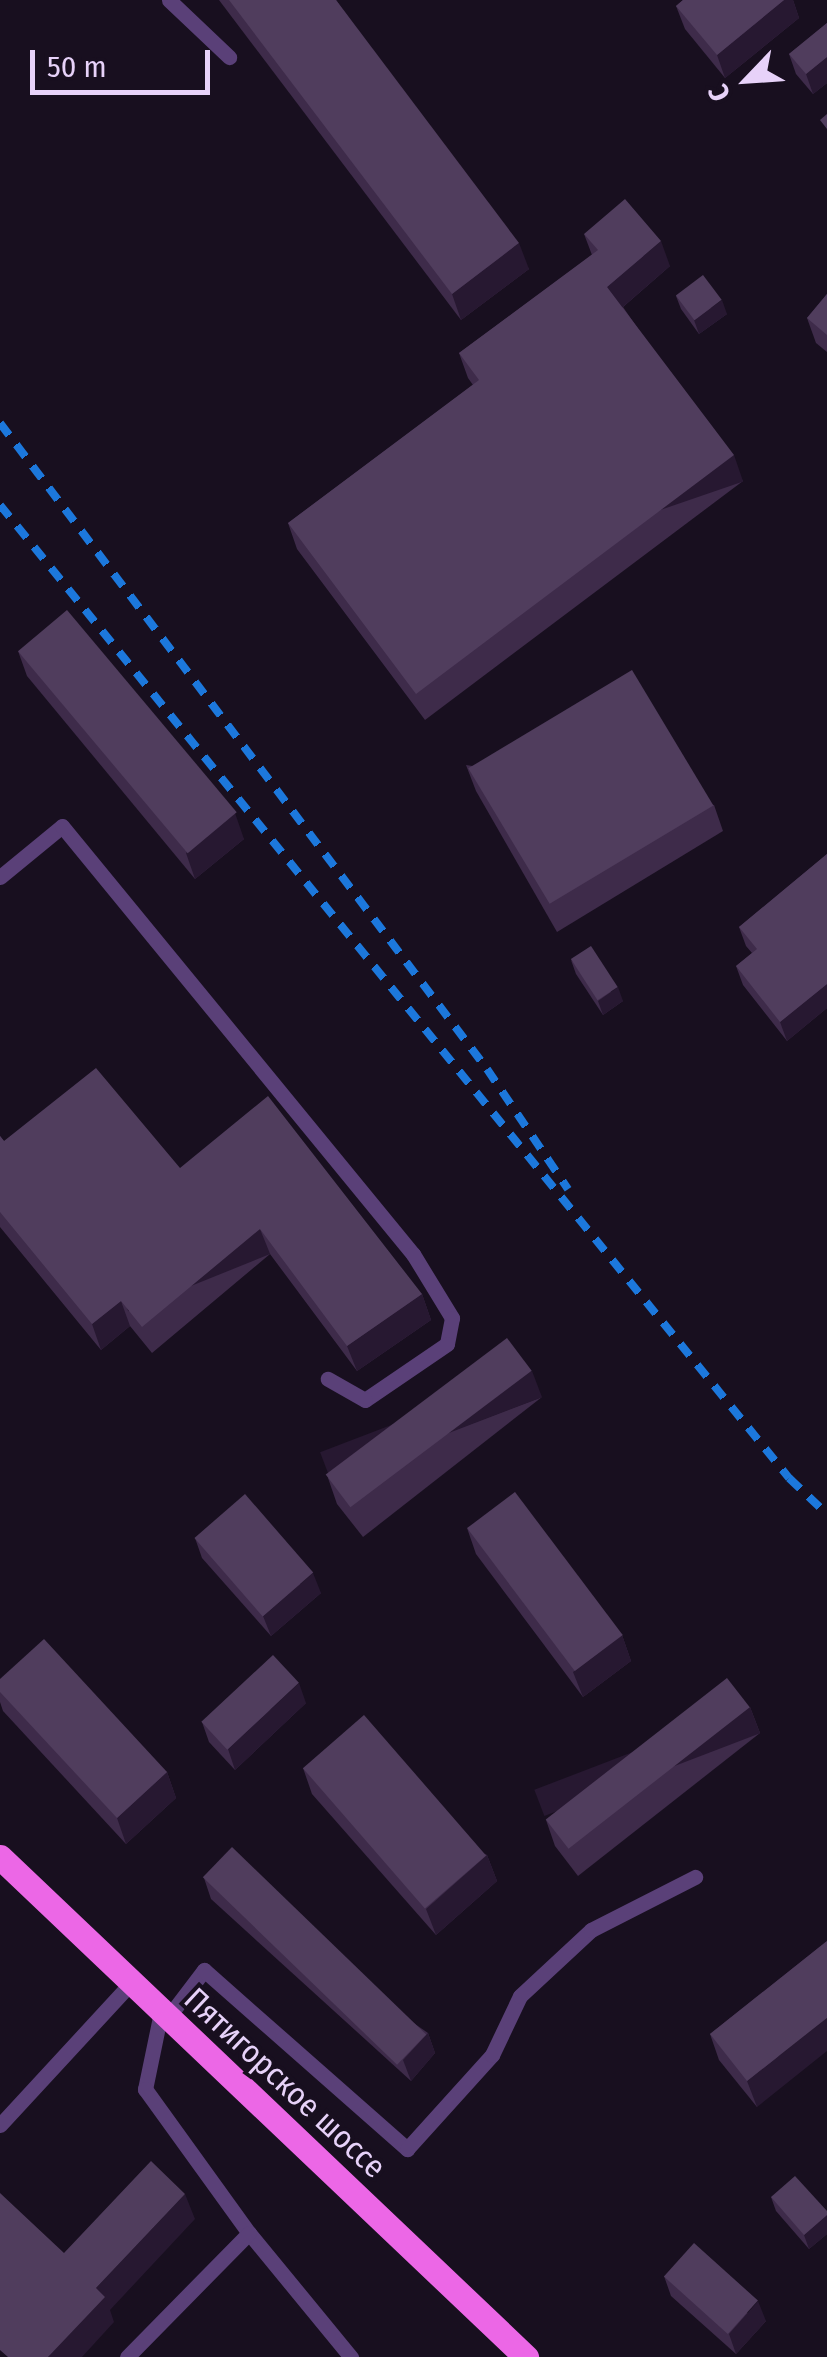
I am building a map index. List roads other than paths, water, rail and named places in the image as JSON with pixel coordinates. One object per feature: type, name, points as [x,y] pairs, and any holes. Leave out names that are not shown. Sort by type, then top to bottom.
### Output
[{"type":"main road","name":"Пятигорское шоссе","points":[[0,1857],[526,2357]]},
{"type":"lane","points":[[169,0],[230,57]]},
{"type":"lane","points":[[0,877],[62,826],[413,1254],[452,1318],[447,1344],[364,1400],[328,1380]]},
{"type":"lane","points":[[350,2357],[249,2233],[145,2089],[165,2014],[204,1970],[408,2150],[492,2055],[520,1996],[591,1930],[695,1877]]},
{"type":"lane","points":[[0,2125],[132,1982]]},
{"type":"lane","points":[[126,2357],[249,2233]]},
{"type":"railway","points":[[0,423],[487,1069],[568,1189]]},
{"type":"railway","points":[[0,505],[789,1478],[827,1514]]}]
